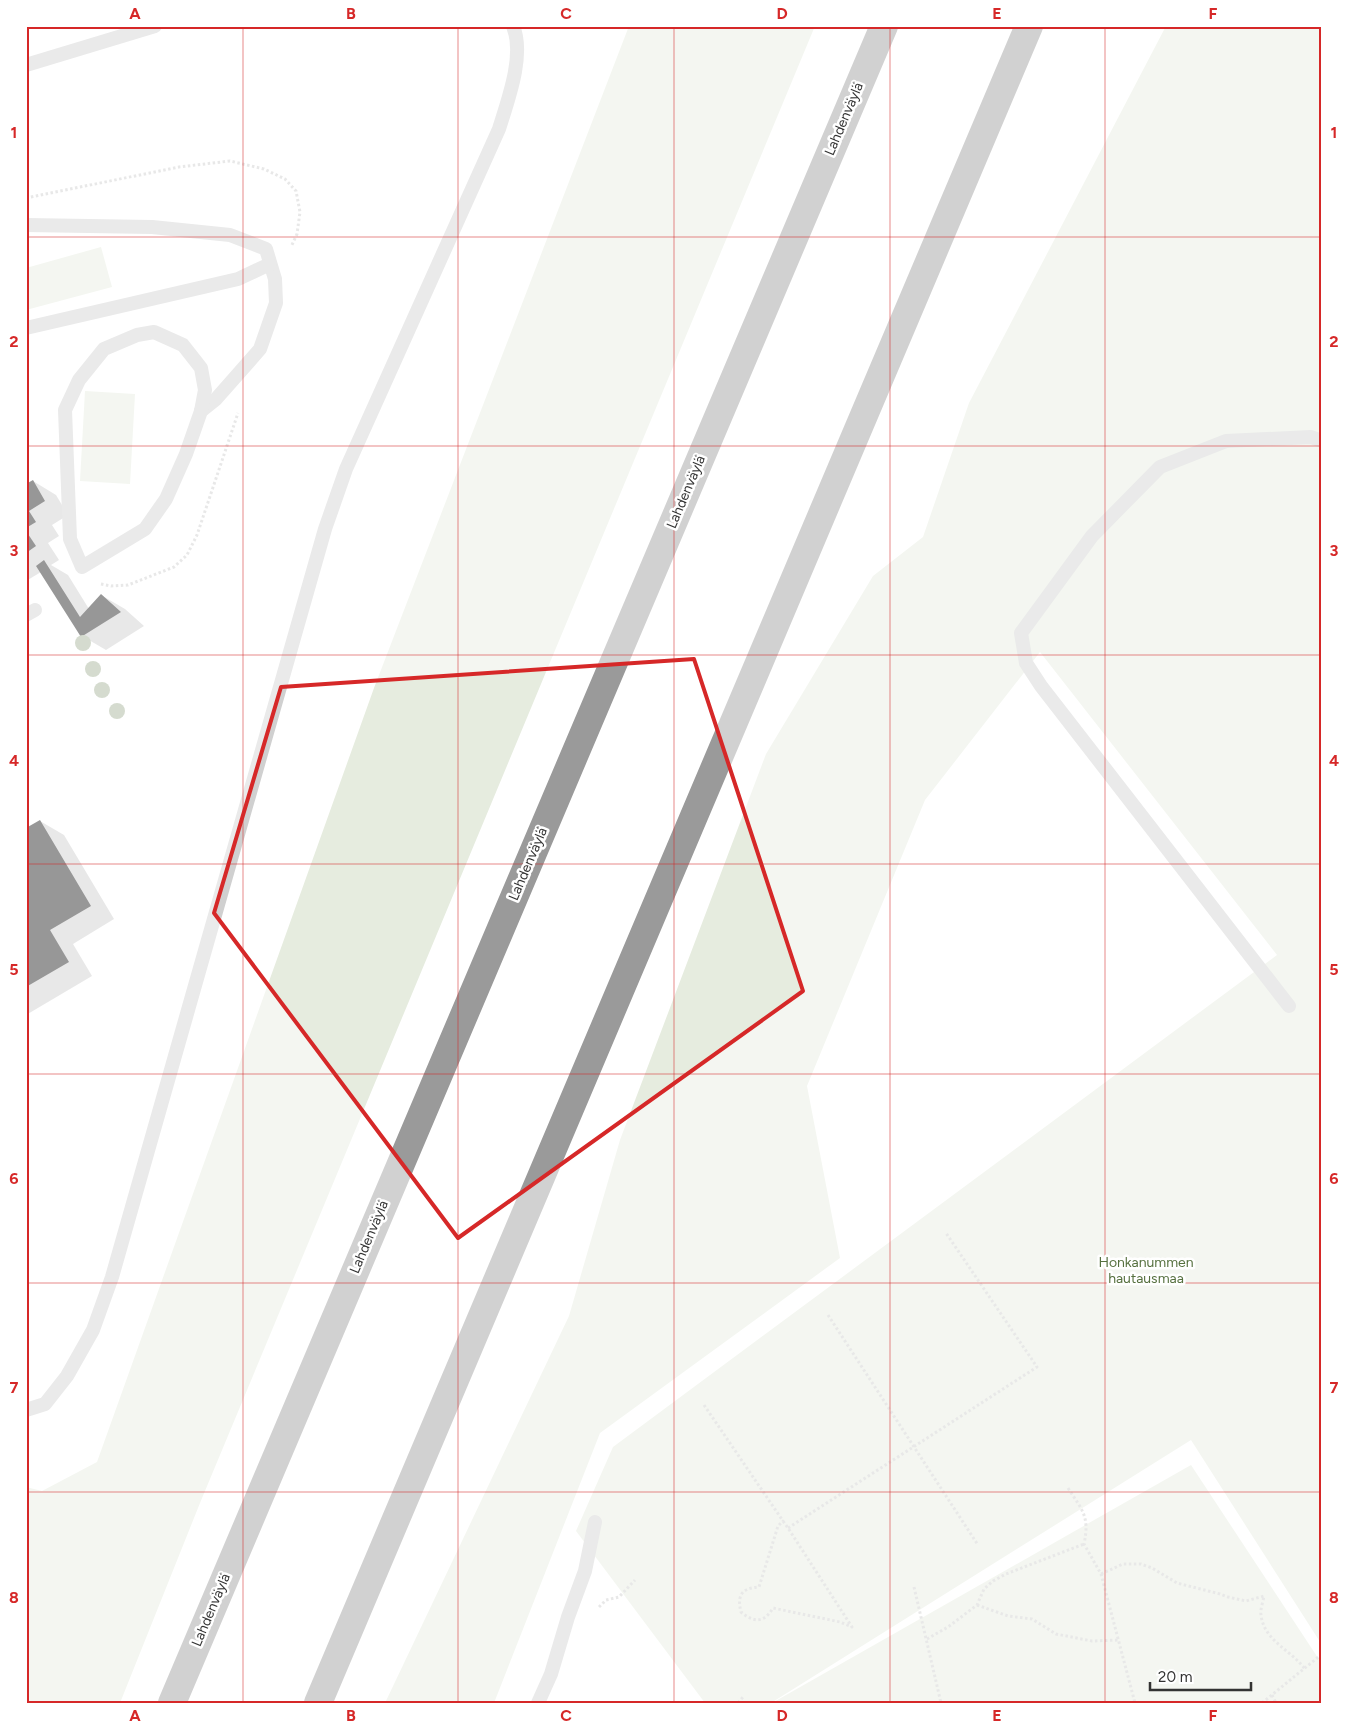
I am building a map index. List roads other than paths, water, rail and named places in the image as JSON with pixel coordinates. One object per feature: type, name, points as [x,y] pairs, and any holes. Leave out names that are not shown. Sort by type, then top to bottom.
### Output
[{"type":"highway","name":"Lahdenväylä","points":[[172,1703],[884,26]]},
{"type":"highway","points":[[318,1703],[1028,26]]},
{"type":"lane","points":[[26,65],[155,26]]},
{"type":"lane","points":[[26,1410],[45,1404],[67,1376],[92,1330],[112,1277],[325,528],[346,469],[499,128],[515,81],[517,35],[513,26]]},
{"type":"lane","points":[[26,225],[152,227],[230,235],[266,249],[275,279],[276,303],[260,349],[216,399],[201,411],[186,454],[166,500],[146,529],[82,567],[70,539],[65,410],[79,380],[104,349],[137,334],[154,332],[183,345],[201,368],[205,390],[201,411]]},
{"type":"lane","points":[[26,328],[238,279],[270,264]]},
{"type":"lane","points":[[1289,1006],[1041,686],[1026,663],[1021,633],[1092,536],[1160,467],[1226,441],[1311,437],[1322,441]]},
{"type":"lane","points":[[538,1703],[551,1674],[568,1617],[585,1572],[596,1522]]},
{"type":"park label","name":"Honkanummen hautausmaa","points":[[1146,1270]]}]
